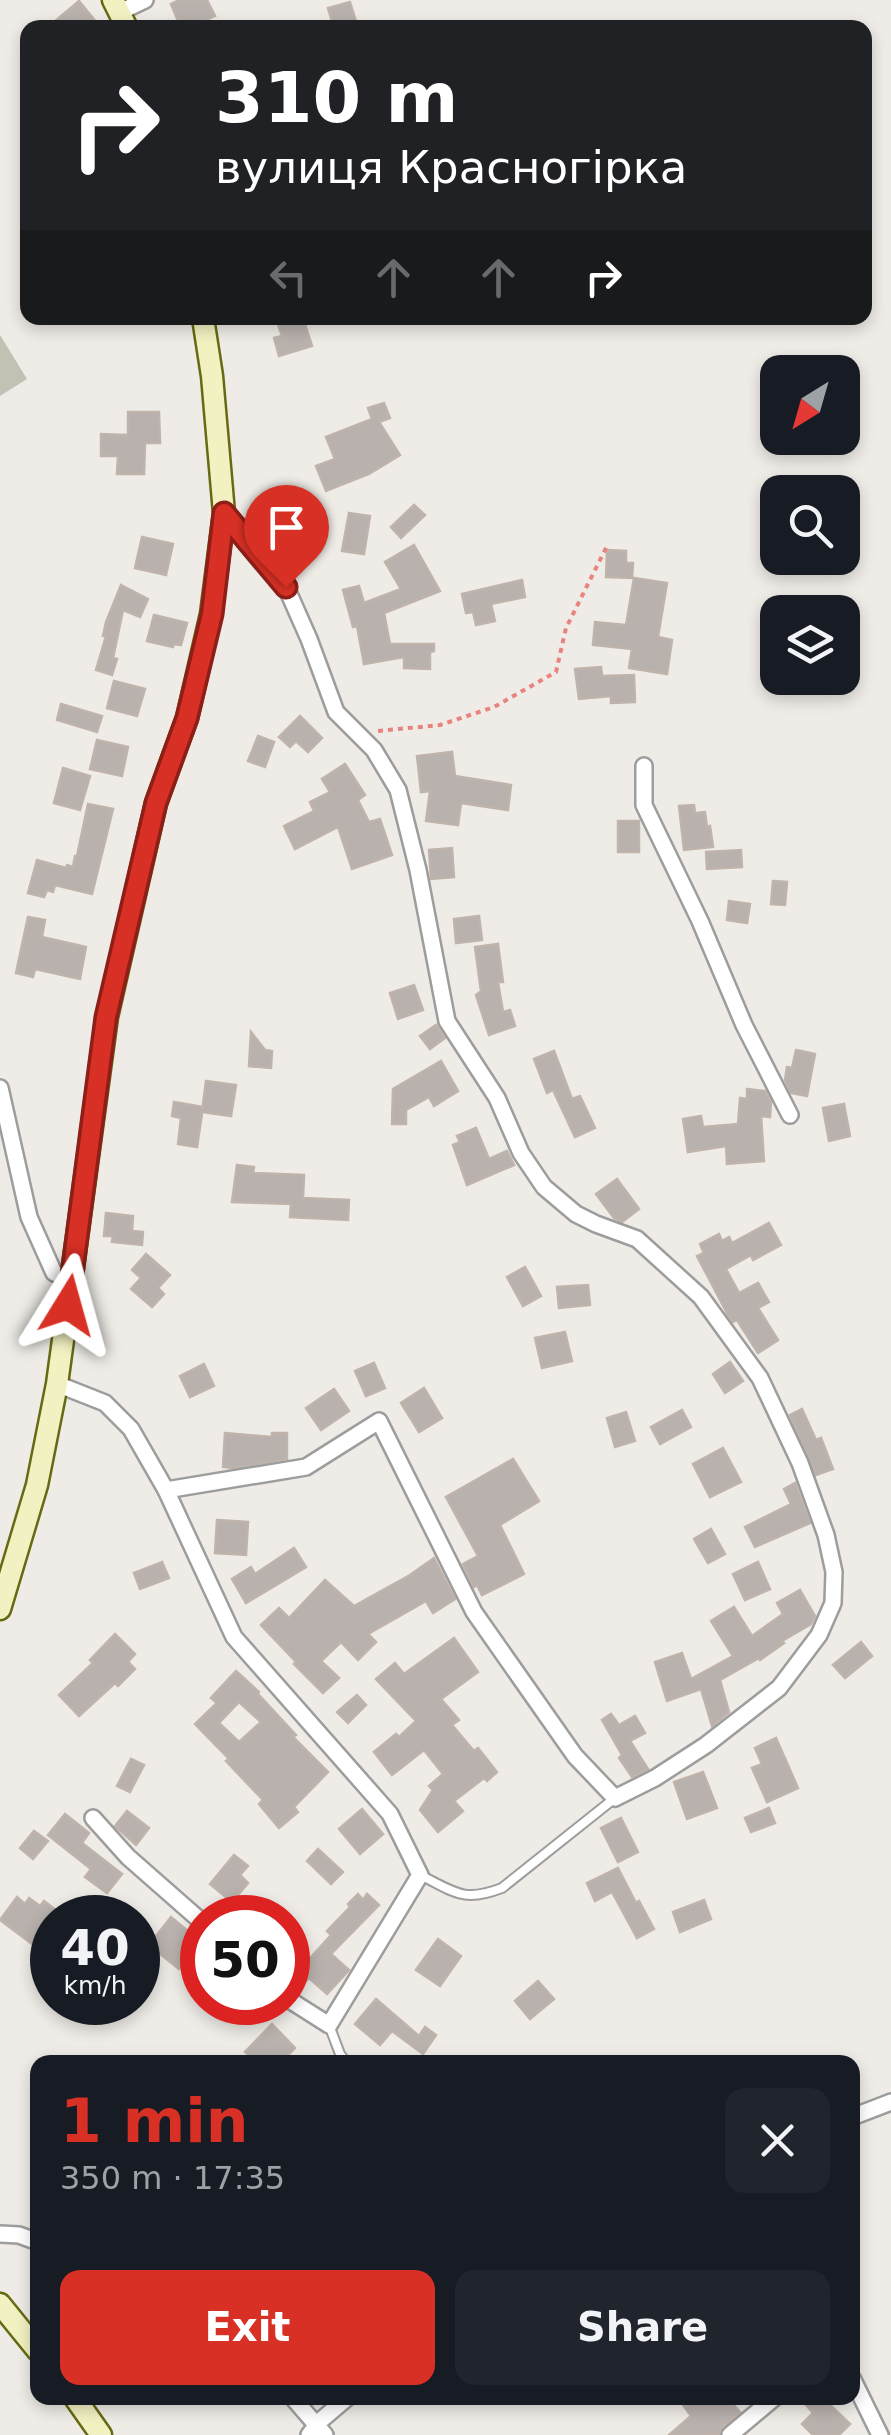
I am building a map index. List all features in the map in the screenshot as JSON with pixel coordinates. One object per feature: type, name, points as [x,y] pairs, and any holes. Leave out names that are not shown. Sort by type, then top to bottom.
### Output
[{"type":"main road","points":[[0,1609],[37,1485],[57,1384],[106,1017],[156,803],[187,718],[212,614],[224,513],[204,325]]},
{"type":"main road","points":[[0,2304],[30,2341]]},
{"type":"main road","points":[[81,2405],[100,2435]]},
{"type":"street","points":[[120,13],[145,0]]},
{"type":"street","points":[[166,1490],[306,1468],[378,1421],[474,1612],[575,1756],[615,1798],[706,1745],[779,1688],[828,1618],[834,1589],[826,1535],[800,1463],[760,1378],[701,1297],[637,1239],[576,1214],[544,1187],[522,1152],[497,1098],[447,1021],[398,790],[374,750],[336,712],[286,587],[224,513]]},
{"type":"street","points":[[644,766],[644,805],[744,1025],[790,1114]]},
{"type":"street","points":[[0,1088],[29,1216],[54,1273],[71,1279]]},
{"type":"street","points":[[57,1384],[105,1403],[131,1429],[166,1490],[234,1637],[390,1814],[420,1875],[329,2025],[310,2013]]},
{"type":"street","points":[[92,1818],[128,1858],[180,1903]]},
{"type":"street","points":[[860,2114],[891,2102]]},
{"type":"street","points":[[0,2234],[30,2239]]},
{"type":"street","points":[[860,2394],[881,2435]]},
{"type":"street","points":[[298,2405],[317,2432],[341,2405]]},
{"type":"street","points":[[730,2435],[766,2405]]},
{"type":"street","points":[[881,2435],[891,2416]]},
{"type":"lane","points":[[420,1875],[462,1896],[480,1897],[502,1888],[615,1798]]},
{"type":"lane","points":[[329,2025],[341,2055]]},
{"type":"path","points":[[358,734],[440,725],[494,707],[556,672],[566,628],[606,546]]},
{"type":"shaded area","points":[[0,335],[27,379],[0,396]]},
{"type":"building","points":[[179,0],[207,0],[215,16],[206,20],[178,20],[171,4]]},
{"type":"building","points":[[79,1],[94,20],[56,20]]},
{"type":"building","points":[[350,2],[356,20],[332,20],[328,8]]},
{"type":"building","points":[[278,325],[305,325],[312,346],[279,356],[274,338],[282,336]]},
{"type":"building","points":[[384,403],[390,418],[379,422],[400,455],[369,474],[326,491],[316,466],[335,459],[326,437],[372,419],[368,408]]},
{"type":"building","points":[[128,412],[159,412],[160,443],[145,443],[144,474],[117,474],[118,456],[101,456],[101,434],[128,435]]},
{"type":"building","points":[[414,505],[425,515],[401,538],[391,527]]},
{"type":"building","points":[[349,513],[370,516],[364,554],[342,551]]},
{"type":"building","points":[[142,537],[173,544],[166,575],[135,568]]},
{"type":"building","points":[[414,545],[440,591],[384,613],[390,644],[434,644],[430,669],[404,668],[404,657],[364,664],[357,626],[353,627],[343,590],[359,586],[364,603],[401,589],[385,562]]},
{"type":"building","points":[[607,550],[626,551],[626,563],[633,563],[632,578],[606,577]]},
{"type":"building","points":[[634,578],[667,583],[658,637],[672,640],[667,674],[629,668],[632,649],[593,645],[595,622],[626,625]]},
{"type":"building","points":[[522,580],[525,597],[491,604],[495,621],[476,625],[473,612],[466,613],[462,594]]},
{"type":"building","points":[[121,585],[148,599],[140,617],[123,610],[112,675],[96,670],[106,622]]},
{"type":"building","points":[[154,615],[187,623],[181,645],[147,641]]},
{"type":"building","points":[[601,667],[602,676],[634,675],[635,702],[611,703],[611,696],[579,699],[575,669]]},
{"type":"building","points":[[114,681],[145,689],[137,716],[107,708]]},
{"type":"building","points":[[61,704],[102,716],[97,732],[57,720]]},
{"type":"building","points":[[300,716],[322,738],[308,752],[296,741],[290,747],[279,737]]},
{"type":"building","points":[[258,736],[274,742],[265,767],[248,761]]},
{"type":"building","points":[[97,740],[128,747],[122,776],[90,769]]},
{"type":"building","points":[[452,752],[455,776],[511,785],[508,810],[461,803],[458,825],[426,821],[430,791],[421,792],[417,756]]},
{"type":"building","points":[[345,764],[365,795],[358,800],[369,822],[380,819],[392,855],[352,869],[338,827],[295,849],[284,826],[314,811],[310,802],[330,792],[322,779]]},
{"type":"building","points":[[63,768],[90,776],[80,810],[54,803]]},
{"type":"building","points":[[88,804],[113,809],[92,894],[55,885],[53,892],[47,890],[44,897],[28,893],[37,860],[73,867]]},
{"type":"building","points":[[694,805],[695,813],[705,812],[713,847],[684,850],[679,806]]},
{"type":"building","points":[[618,821],[639,821],[639,852],[618,852]]},
{"type":"building","points":[[452,848],[454,877],[431,879],[429,850]]},
{"type":"building","points":[[741,850],[742,867],[707,869],[706,852]]},
{"type":"building","points":[[773,881],[787,882],[785,905],[771,904]]},
{"type":"building","points":[[729,901],[750,904],[747,923],[727,920]]},
{"type":"building","points":[[479,916],[482,940],[456,943],[454,919]]},
{"type":"building","points":[[28,917],[45,920],[42,937],[86,947],[80,979],[35,969],[33,977],[16,973]]},
{"type":"building","points":[[498,944],[503,1012],[510,1010],[515,1026],[489,1035],[476,995],[483,990],[475,947]]},
{"type":"building","points":[[414,985],[423,1010],[398,1019],[390,993]]},
{"type":"building","points":[[436,1025],[445,1038],[430,1049],[420,1036]]},
{"type":"building","points":[[251,1032],[265,1050],[272,1051],[271,1068],[249,1066]]},
{"type":"building","points":[[796,1050],[815,1054],[807,1096],[791,1093],[785,1080]]},
{"type":"building","points":[[554,1051],[572,1099],[580,1096],[595,1128],[575,1137],[553,1090],[547,1093],[534,1059]]},
{"type":"building","points":[[441,1061],[458,1091],[434,1106],[429,1097],[406,1110],[406,1124],[392,1124],[393,1089]]},
{"type":"building","points":[[206,1081],[236,1085],[231,1116],[202,1112]]},
{"type":"building","points":[[747,1089],[765,1091],[771,1102],[770,1117],[761,1116],[764,1161],[727,1164],[726,1146],[688,1152],[683,1119],[701,1116],[703,1127],[738,1124],[740,1098],[747,1099]]},
{"type":"building","points":[[174,1102],[203,1107],[197,1147],[178,1144],[181,1118],[172,1116]]},
{"type":"building","points":[[844,1104],[850,1136],[829,1141],[823,1108]]},
{"type":"building","points":[[476,1128],[489,1159],[507,1151],[514,1165],[467,1185],[453,1145],[460,1142],[457,1136]]},
{"type":"building","points":[[237,1165],[254,1167],[253,1173],[304,1175],[303,1198],[349,1200],[348,1220],[290,1217],[291,1204],[232,1202]]},
{"type":"building","points":[[617,1179],[639,1209],[622,1222],[614,1218],[596,1194]]},
{"type":"building","points":[[106,1213],[133,1216],[132,1231],[143,1232],[142,1245],[112,1242],[113,1236],[104,1236]]},
{"type":"building","points":[[769,1223],[781,1245],[726,1269],[739,1293],[758,1283],[769,1302],[758,1308],[778,1340],[758,1353],[737,1320],[733,1322],[728,1315],[697,1256],[704,1253],[700,1244],[719,1234],[722,1241],[729,1237],[732,1243]]},
{"type":"building","points":[[146,1254],[170,1275],[158,1288],[164,1294],[152,1307],[131,1289],[141,1278],[132,1270]]},
{"type":"building","points":[[525,1267],[541,1296],[523,1306],[507,1277]]},
{"type":"building","points":[[588,1285],[590,1305],[559,1308],[557,1287]]},
{"type":"building","points":[[565,1332],[572,1361],[542,1368],[535,1338]]},
{"type":"building","points":[[730,1362],[743,1381],[725,1393],[713,1374]]},
{"type":"building","points":[[374,1363],[385,1388],[366,1396],[355,1371]]},
{"type":"building","points":[[204,1364],[214,1386],[190,1397],[180,1376]]},
{"type":"building","points":[[424,1388],[442,1418],[419,1432],[401,1403]]},
{"type":"building","points":[[334,1389],[349,1411],[321,1430],[306,1408]]},
{"type":"building","points":[[802,1409],[816,1440],[821,1438],[833,1469],[816,1475],[790,1415]]},
{"type":"building","points":[[682,1410],[691,1427],[660,1444],[651,1427]]},
{"type":"building","points":[[626,1412],[635,1441],[615,1447],[607,1418]]},
{"type":"building","points":[[225,1433],[272,1437],[272,1433],[287,1433],[287,1459],[223,1467]]},
{"type":"building","points":[[723,1448],[741,1482],[710,1497],[693,1464]]},
{"type":"building","points":[[513,1459],[539,1501],[500,1525],[524,1574],[482,1595],[463,1564],[478,1556],[446,1497]]},
{"type":"building","points":[[795,1483],[810,1523],[755,1547],[745,1527],[791,1504],[784,1489]]},
{"type":"building","points":[[217,1520],[248,1522],[246,1555],[215,1553]]},
{"type":"building","points":[[711,1529],[725,1554],[708,1563],[694,1539]]},
{"type":"building","points":[[294,1548],[306,1567],[246,1603],[232,1579],[251,1567],[255,1574]]},
{"type":"building","points":[[434,1558],[455,1599],[433,1613],[426,1601],[368,1634],[376,1642],[358,1660],[341,1642],[321,1661],[339,1678],[323,1693],[261,1625],[279,1608],[289,1618],[325,1580],[354,1606]]},
{"type":"building","points":[[162,1562],[169,1578],[140,1589],[134,1573]]},
{"type":"building","points":[[758,1562],[770,1589],[745,1600],[733,1574]]},
{"type":"building","points":[[800,1590],[815,1616],[811,1624],[760,1660],[720,1680],[729,1712],[712,1726],[701,1689],[667,1701],[655,1662],[682,1653],[691,1679],[733,1656],[711,1621],[734,1607],[752,1636],[783,1614],[777,1603]]},
{"type":"building","points":[[115,1634],[135,1654],[128,1662],[135,1669],[79,1716],[59,1695],[93,1663],[90,1660]]},
{"type":"building","points":[[454,1638],[478,1672],[441,1699],[459,1720],[452,1725],[497,1772],[454,1801],[463,1811],[438,1832],[420,1810],[433,1790],[429,1786],[443,1774],[424,1750],[392,1775],[374,1752],[416,1721],[376,1679],[395,1663],[404,1674]]},
{"type":"building","points":[[861,1642],[872,1656],[845,1678],[833,1665]]},
{"type":"building","points":[[236,1671],[328,1772],[294,1807],[298,1812],[279,1828],[259,1804],[263,1800],[195,1724],[217,1703],[211,1698]],"holes":[[[239,1702],[261,1722],[239,1742],[219,1723]]]},
{"type":"building","points":[[357,1695],[366,1705],[348,1723],[337,1712]]},
{"type":"building","points":[[611,1714],[619,1725],[635,1716],[645,1733],[630,1741],[648,1769],[632,1777],[602,1720]]},
{"type":"building","points":[[776,1738],[798,1788],[767,1802],[752,1768],[762,1764],[755,1748]]},
{"type":"building","points":[[131,1759],[144,1765],[130,1792],[117,1786]]},
{"type":"building","points":[[703,1772],[717,1808],[687,1819],[674,1782]]},
{"type":"building","points":[[769,1808],[775,1823],[751,1832],[745,1818]]},
{"type":"building","points":[[362,1809],[383,1834],[360,1854],[339,1829]]},
{"type":"building","points":[[127,1811],[149,1828],[136,1845],[115,1826]]},
{"type":"building","points":[[65,1814],[89,1833],[82,1843],[122,1874],[107,1893],[85,1877],[91,1869],[48,1835]]},
{"type":"building","points":[[621,1818],[638,1852],[618,1862],[601,1828]]},
{"type":"building","points":[[34,1831],[48,1841],[33,1859],[20,1848]]},
{"type":"building","points":[[318,1849],[343,1872],[331,1884],[307,1861]]},
{"type":"building","points":[[234,1855],[248,1866],[240,1875],[248,1883],[238,1895],[223,1895],[210,1884]]},
{"type":"building","points":[[618,1868],[654,1929],[637,1938],[612,1892],[595,1901],[587,1883]]},
{"type":"building","points":[[358,1894],[363,1900],[367,1894],[379,1905],[331,1954],[349,1970],[327,1994],[310,1979],[310,1958],[331,1935],[327,1931],[350,1907],[348,1904]]},
{"type":"building","points":[[17,1897],[25,1904],[30,1899],[30,1942],[0,1920]]},
{"type":"building","points":[[704,1900],[711,1919],[680,1932],[673,1912]]},
{"type":"building","points":[[171,1917],[180,1924],[179,1969],[160,1954],[160,1931]]},
{"type":"building","points":[[438,1939],[461,1956],[440,1986],[416,1970]]},
{"type":"building","points":[[538,1981],[554,1999],[530,2019],[515,2001]]},
{"type":"building","points":[[376,1999],[419,2036],[425,2027],[436,2035],[423,2054],[392,2031],[380,2045],[355,2024]]},
{"type":"building","points":[[271,2025],[295,2048],[288,2055],[245,2052]]},
{"type":"building","points":[[683,2405],[734,2405],[740,2412],[722,2427],[719,2435],[669,2435],[691,2416]]},
{"type":"building","points":[[806,2405],[830,2405],[850,2424],[839,2435],[813,2435],[802,2424],[813,2413]]},
{"type":"route","points":[[68,1305],[106,1017],[156,803],[187,718],[212,614],[224,513],[286,587]]}]
